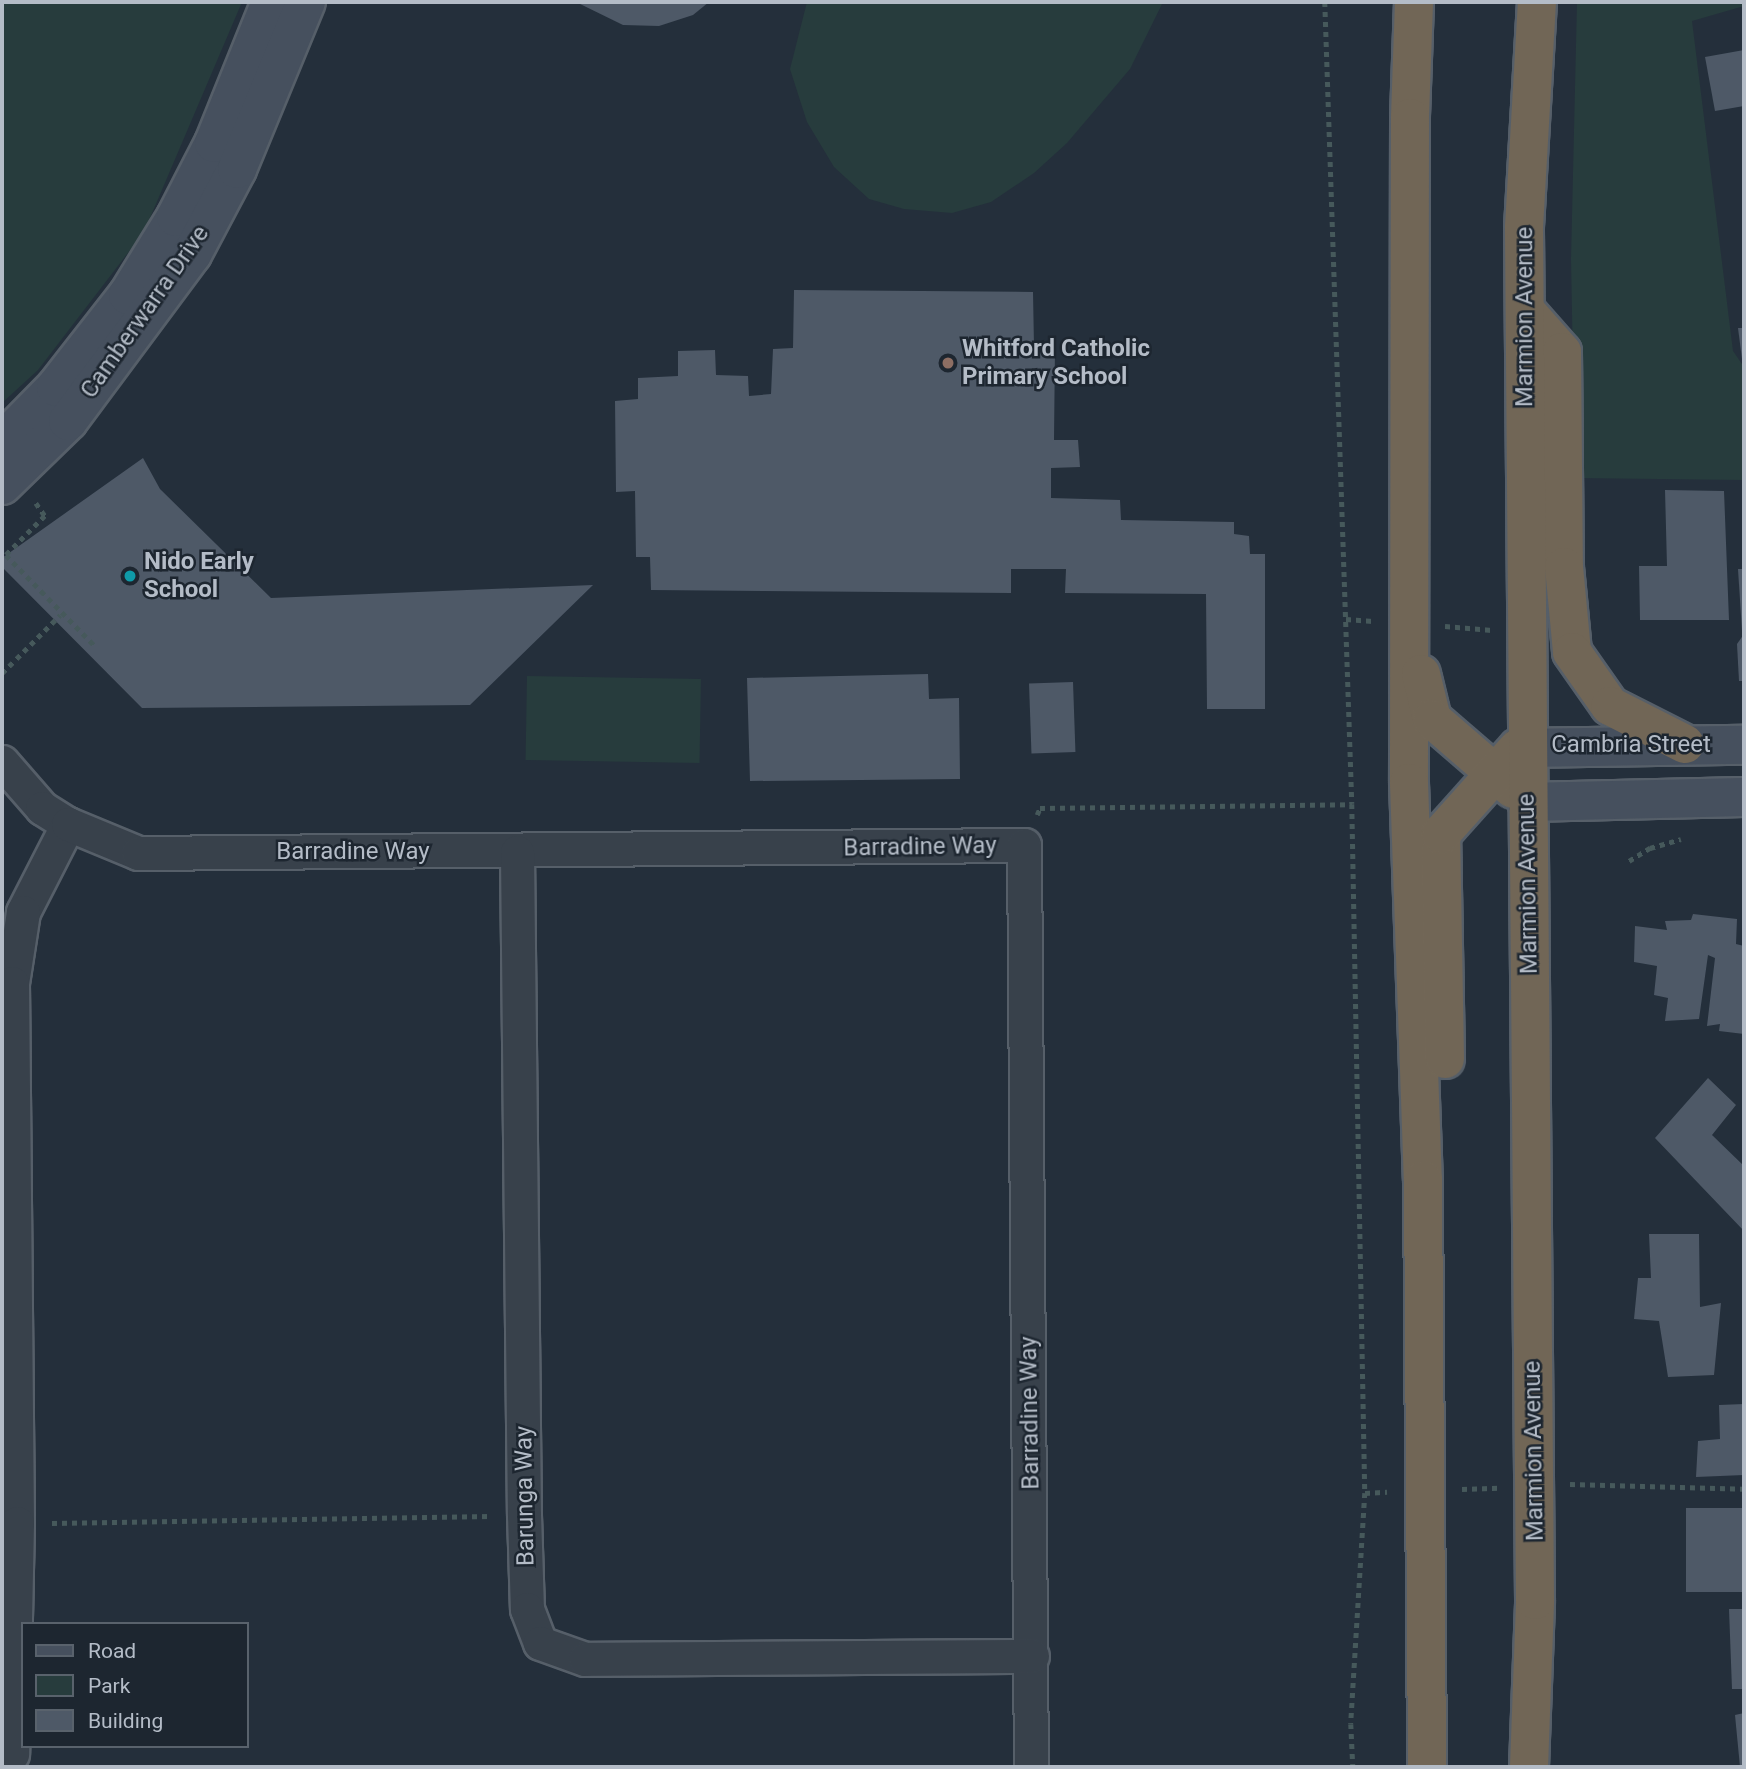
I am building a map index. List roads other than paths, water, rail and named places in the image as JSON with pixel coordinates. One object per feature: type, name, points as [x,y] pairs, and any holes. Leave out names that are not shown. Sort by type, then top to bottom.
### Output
[{"type":"highway","points":[[1414,2],[1408,624],[1423,1256],[1427,1767]]},
{"type":"highway","name":"Marmion Avenue","points":[[1529,1767],[1535,1601],[1527,802],[1513,756],[1524,227],[1537,2]]},
{"type":"highway","points":[[1524,310],[1562,352],[1564,567],[1572,652],[1610,706],[1685,744]]},
{"type":"highway","points":[[1408,624],[1432,719],[1513,756],[1441,834],[1446,1120],[1423,1256]]},
{"type":"street","name":"Camberwarra Drive","points":[[2,442],[56,387],[128,295],[169,228],[214,143],[271,2]]},
{"type":"street","name":"Camberwarra Drive","points":[[17,491],[192,254],[237,169],[306,2]]},
{"type":"street","name":"Cambria Street","points":[[1513,756],[1685,744],[1744,745]]},
{"type":"street","name":"Barradine Way","points":[[2,762],[42,808],[68,824],[138,853],[517,852],[1024,845],[1031,1767]]},
{"type":"street","points":[[1527,802],[1744,797]]},
{"type":"street","points":[[12,1754],[17,1523],[12,983],[23,912],[68,824]]},
{"type":"street","name":"Barunga Way","points":[[517,852],[524,1515],[527,1609],[540,1643],[584,1659],[1032,1656]]},
{"type":"place","name":"Whitford Catholic Primary School","points":[[948,363]]},
{"type":"place","name":"Nido Early School","points":[[130,576]]}]
